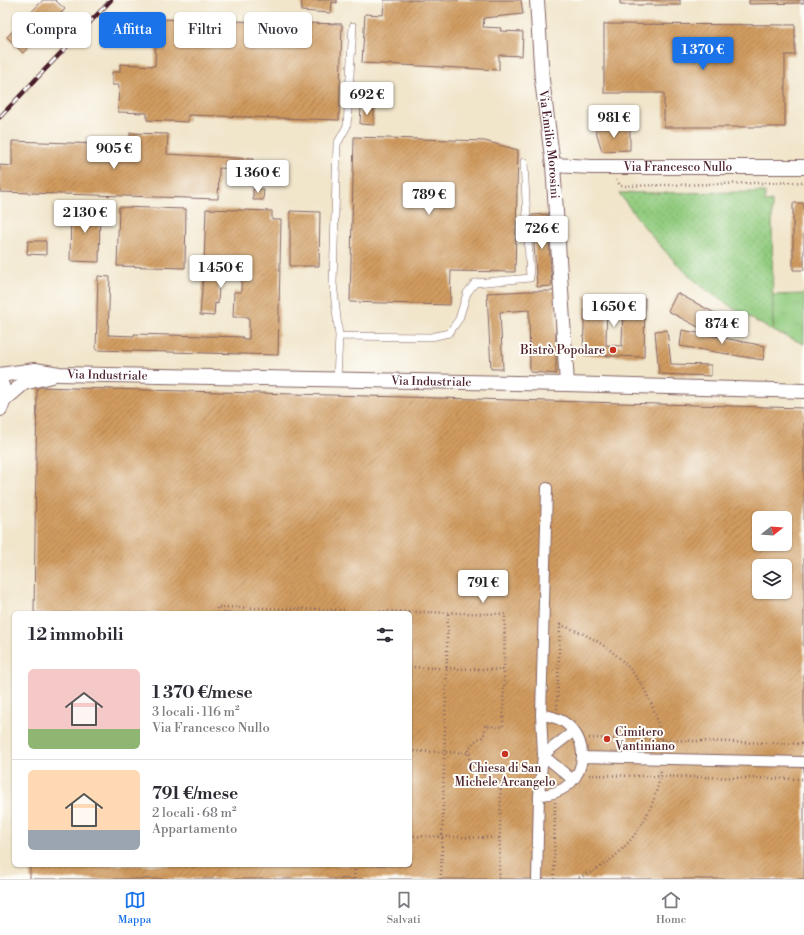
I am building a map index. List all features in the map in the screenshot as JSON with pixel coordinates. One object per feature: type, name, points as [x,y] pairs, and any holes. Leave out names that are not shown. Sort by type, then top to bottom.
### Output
[{"type":"street","name":"Via Emilio Morosini","points":[[537,0],[542,80],[553,165],[567,384]]},
{"type":"street","name":"Via Francesco Nullo","points":[[553,165],[592,168],[804,167]]},
{"type":"street","name":"Via Industriale","points":[[0,375],[35,370],[59,374],[567,384],[804,391]]},
{"type":"street","name":"Via Industriale","points":[[2,405],[24,383],[59,374]]},
{"type":"street","points":[[0,381],[4,391],[2,405]]},
{"type":"street","points":[[537,879],[539,795],[543,756],[541,715],[546,488]]},
{"type":"street","points":[[539,795],[555,793],[562,790],[575,778],[580,769],[582,757],[581,744],[570,726],[557,718],[541,715]]},
{"type":"street","points":[[543,756],[576,734]]},
{"type":"street","points":[[543,756],[575,778]]},
{"type":"street","points":[[582,757],[804,762]]},
{"type":"lane","points":[[337,379],[339,336],[333,283],[337,144],[347,126],[353,26]]},
{"type":"lane","points":[[339,336],[431,336],[448,333],[459,319],[467,293],[475,283],[530,278],[524,162]]},
{"type":"path","points":[[612,174],[621,186],[804,182]]},
{"type":"path","points":[[217,611],[217,607],[344,611]]},
{"type":"path","points":[[378,611],[505,614],[503,727],[484,726],[484,737],[475,740],[470,748],[471,763],[474,767],[484,771],[484,781],[501,781],[499,879]]},
{"type":"path","points":[[441,879],[448,612]]},
{"type":"path","points":[[557,718],[560,625]]},
{"type":"path","points":[[412,667],[504,670]]},
{"type":"path","points":[[576,734],[804,744]]},
{"type":"path","points":[[412,751],[470,753]]},
{"type":"path","points":[[575,778],[804,779]]},
{"type":"path","points":[[554,879],[555,793]]},
{"type":"path","points":[[412,836],[500,838]]},
{"type":"path","points":[[354,879],[355,867]]},
{"type":"green space","points":[[765,192],[765,202],[772,201],[773,331],[721,300],[693,279],[654,238],[619,193]]},
{"type":"green space","points":[[804,294],[804,344],[773,331],[772,295]]},
{"type":"building","points":[[43,0],[55,0],[65,9],[62,12],[31,12]]},
{"type":"building","points":[[302,0],[337,0],[337,3],[332,2],[331,13],[301,11]]},
{"type":"building","points":[[384,0],[521,0],[523,14],[484,18],[483,27],[501,28],[500,31],[523,32],[522,56],[499,55],[499,70],[362,63],[365,14],[383,15]]},
{"type":"building","points":[[620,0],[680,0],[680,5],[620,5]]},
{"type":"building","points":[[749,0],[804,0],[804,3],[749,4]]},
{"type":"building","points":[[166,19],[174,19],[174,48],[236,48],[236,21],[244,21],[244,48],[312,48],[312,23],[342,24],[339,120],[188,115],[188,122],[147,120],[147,113],[118,112],[119,85],[112,85],[112,72],[120,72],[120,64],[155,66],[155,48],[166,48]]},
{"type":"building","points":[[604,24],[795,25],[795,55],[785,55],[785,127],[664,127],[664,93],[604,93]]},
{"type":"building","points":[[12,32],[12,42],[7,37]]},
{"type":"building","points":[[18,48],[28,48],[23,53]]},
{"type":"building","points":[[361,106],[374,107],[374,125],[360,124]]},
{"type":"building","points":[[595,128],[630,128],[630,150],[602,151]]},
{"type":"building","points":[[130,133],[168,134],[167,154],[253,159],[252,170],[219,168],[218,199],[0,192],[0,165],[12,166],[12,141],[130,145]]},
{"type":"building","points":[[354,137],[485,141],[518,150],[515,272],[451,271],[450,305],[350,302]]},
{"type":"building","points":[[253,189],[264,189],[263,200],[253,200]]},
{"type":"building","points":[[793,203],[804,203],[804,270],[793,270]]},
{"type":"building","points":[[71,205],[100,206],[99,262],[70,261]]},
{"type":"building","points":[[119,207],[186,209],[185,268],[117,266]]},
{"type":"building","points":[[206,209],[272,211],[272,220],[281,220],[278,355],[96,350],[98,276],[110,277],[108,335],[134,336],[134,334],[243,337],[243,339],[249,339],[249,317],[233,317],[234,292],[241,292],[242,265],[220,265],[218,304],[215,303],[214,316],[200,315]]},
{"type":"building","points":[[290,211],[320,212],[319,266],[290,266]]},
{"type":"building","points":[[547,214],[552,286],[537,287],[532,215]]},
{"type":"building","points":[[28,241],[46,241],[46,255],[27,254]]},
{"type":"building","points":[[556,291],[556,374],[530,372],[529,310],[500,312],[503,369],[491,369],[487,293]]},
{"type":"building","points":[[677,293],[726,319],[717,337],[668,311]]},
{"type":"building","points":[[585,296],[607,297],[606,345],[622,346],[623,297],[645,298],[644,357],[583,355]]},
{"type":"building","points":[[667,330],[671,364],[711,365],[711,376],[659,374],[655,331]]},
{"type":"building","points":[[682,330],[765,346],[763,360],[680,346]]},
{"type":"building","name":"Cimitero Vantiniano","points":[[37,387],[804,408],[804,879],[30,879],[30,867],[412,867],[412,611],[34,611]]},
{"type":"railway","points":[[0,117],[111,0]]},
{"type":"place","name":"Bistrò Popolare","points":[[613,350]]},
{"type":"place","name":"Cimitero Vantiniano","points":[[607,739]]},
{"type":"place","name":"Chiesa di San Michele Arcangelo","points":[[505,754]]}]
